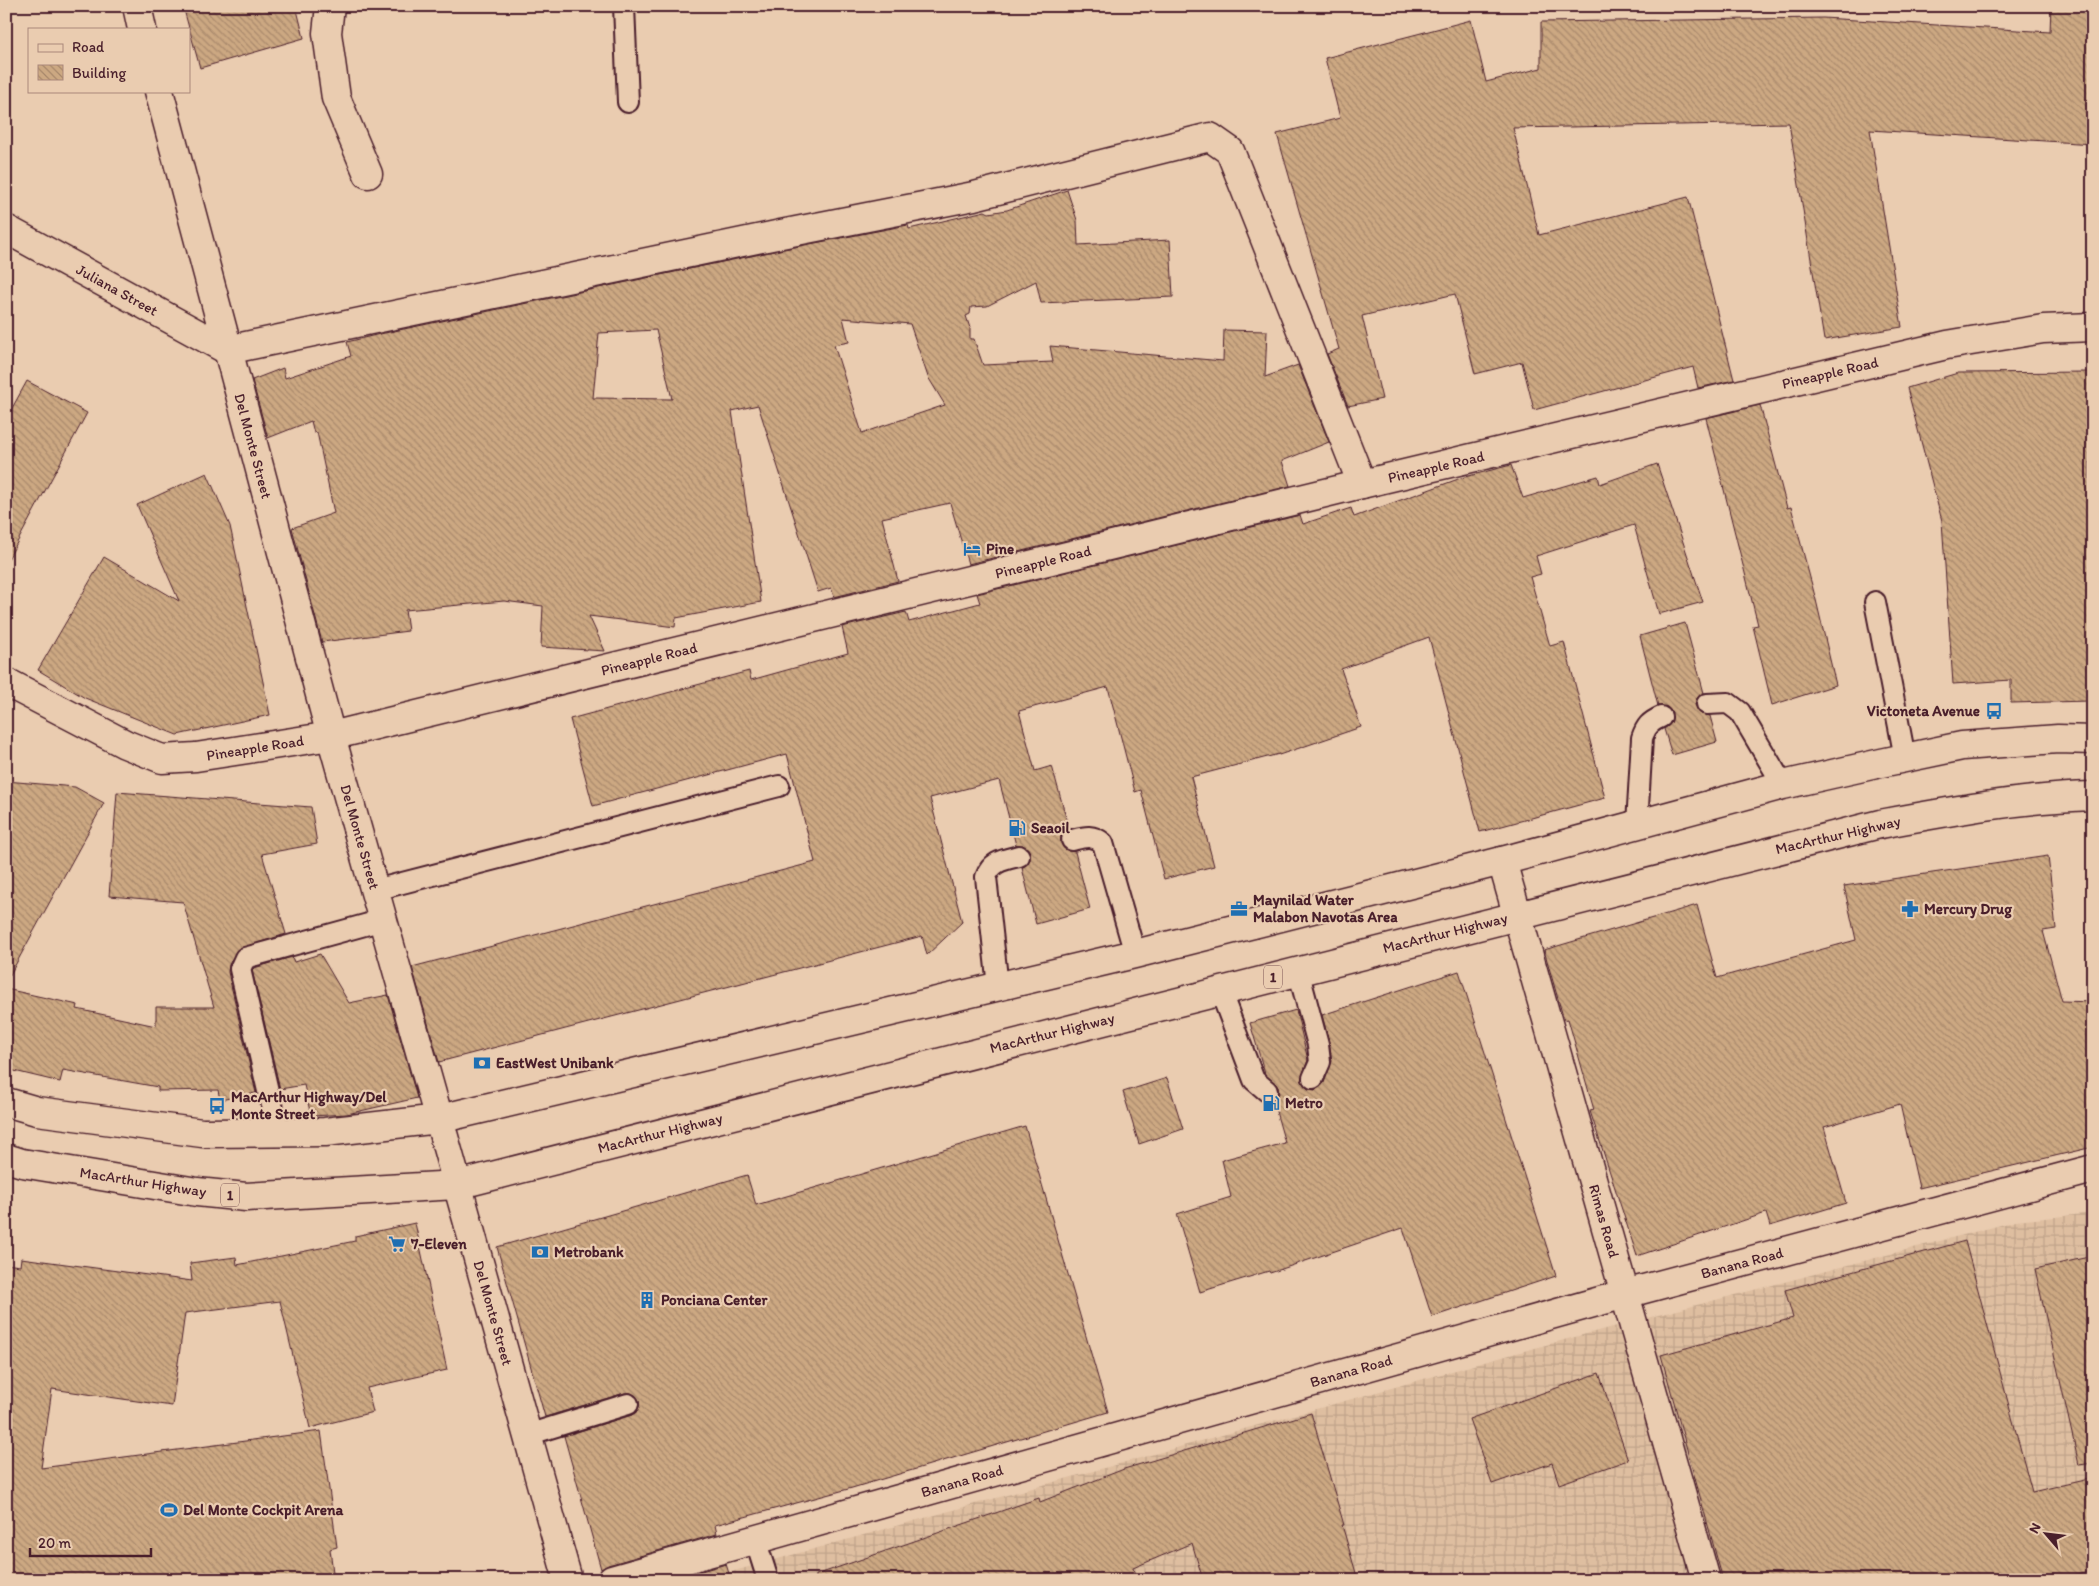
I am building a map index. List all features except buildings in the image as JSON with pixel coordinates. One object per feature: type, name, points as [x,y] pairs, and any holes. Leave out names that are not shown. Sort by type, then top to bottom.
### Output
[{"type":"main road","points":[[136,6],[142,28]]},
{"type":"main road","points":[[330,6],[327,33],[336,98],[368,174]]},
{"type":"main road","name":"Del Monte Street","points":[[159,92],[331,736],[568,1580]]},
{"type":"main road","points":[[227,350],[781,234],[974,196],[1210,137],[1230,151],[1362,484]]},
{"type":"main road","name":"Juliana Street","points":[[6,229],[227,350]]},
{"type":"main road","name":"Pineapple Road","points":[[6,682],[116,740],[162,759],[196,757],[331,736],[1362,484],[1947,345],[2044,329],[2093,327]]},
{"type":"main road","points":[[6,1102],[37,1111],[202,1133],[325,1132],[438,1118],[1135,954],[1502,861],[1783,786],[1905,758],[1962,746],[2058,739],[2093,740]]},
{"type":"main road","name":"MacArthur Highway","points":[[6,1158],[22,1163],[187,1190],[246,1197],[457,1185],[1298,970],[1880,824],[1966,808],[2056,797],[2093,796]]},
{"type":"main road","name":"Rimas Road","points":[[1502,861],[1706,1580]]},
{"type":"main road","name":"Banana Road","points":[[612,1580],[1624,1294],[2093,1169]]},
{"type":"lane","points":[[624,6],[628,102]]},
{"type":"lane","points":[[1875,602],[1905,758]]},
{"type":"lane","points":[[1707,704],[1728,703],[1740,712],[1783,786]]},
{"type":"lane","points":[[1637,825],[1642,738],[1645,728],[1651,721],[1661,717]]},
{"type":"lane","points":[[375,890],[779,786]]},
{"type":"lane","points":[[1072,840],[1088,836],[1096,838],[1103,843],[1135,954]]},
{"type":"lane","points":[[998,987],[986,877],[990,867],[998,861],[1019,856]]},
{"type":"lane","points":[[280,1132],[268,1091],[240,969],[245,958],[383,920]]},
{"type":"lane","points":[[1298,970],[1318,1045],[1320,1062],[1313,1078]]},
{"type":"lane","points":[[1220,990],[1254,1080],[1267,1090]]},
{"type":"lane","points":[[527,1435],[628,1404]]},
{"type":"lane","points":[[755,1539],[768,1580]]},
{"type":"shaded area","points":[[2093,1213],[2093,1580],[702,1580],[1571,1338],[2016,1221]]},
{"type":"place","name":"Pine","points":[[972,549]]},
{"type":"place","name":"Victoneta Avenue","points":[[1994,711]]},
{"type":"place","name":"Seaoil","points":[[1017,828]]},
{"type":"place","name":"Maynilad Water Malabon Navotas Area","points":[[1239,909]]},
{"type":"place","name":"Mercury Drug","points":[[1910,909]]},
{"type":"place","name":"EastWest Unibank","points":[[482,1063]]},
{"type":"place","name":"Metro","points":[[1271,1103]]},
{"type":"place","name":"MacArthur Highway/Del Monte Street","points":[[217,1106]]},
{"type":"place","name":"7-Eleven","points":[[397,1244]]},
{"type":"place","name":"Metrobank","points":[[540,1252]]},
{"type":"place","name":"Ponciana Center","points":[[647,1300]]},
{"type":"place","name":"Del Monte Cockpit Arena","points":[[169,1510]]}]
